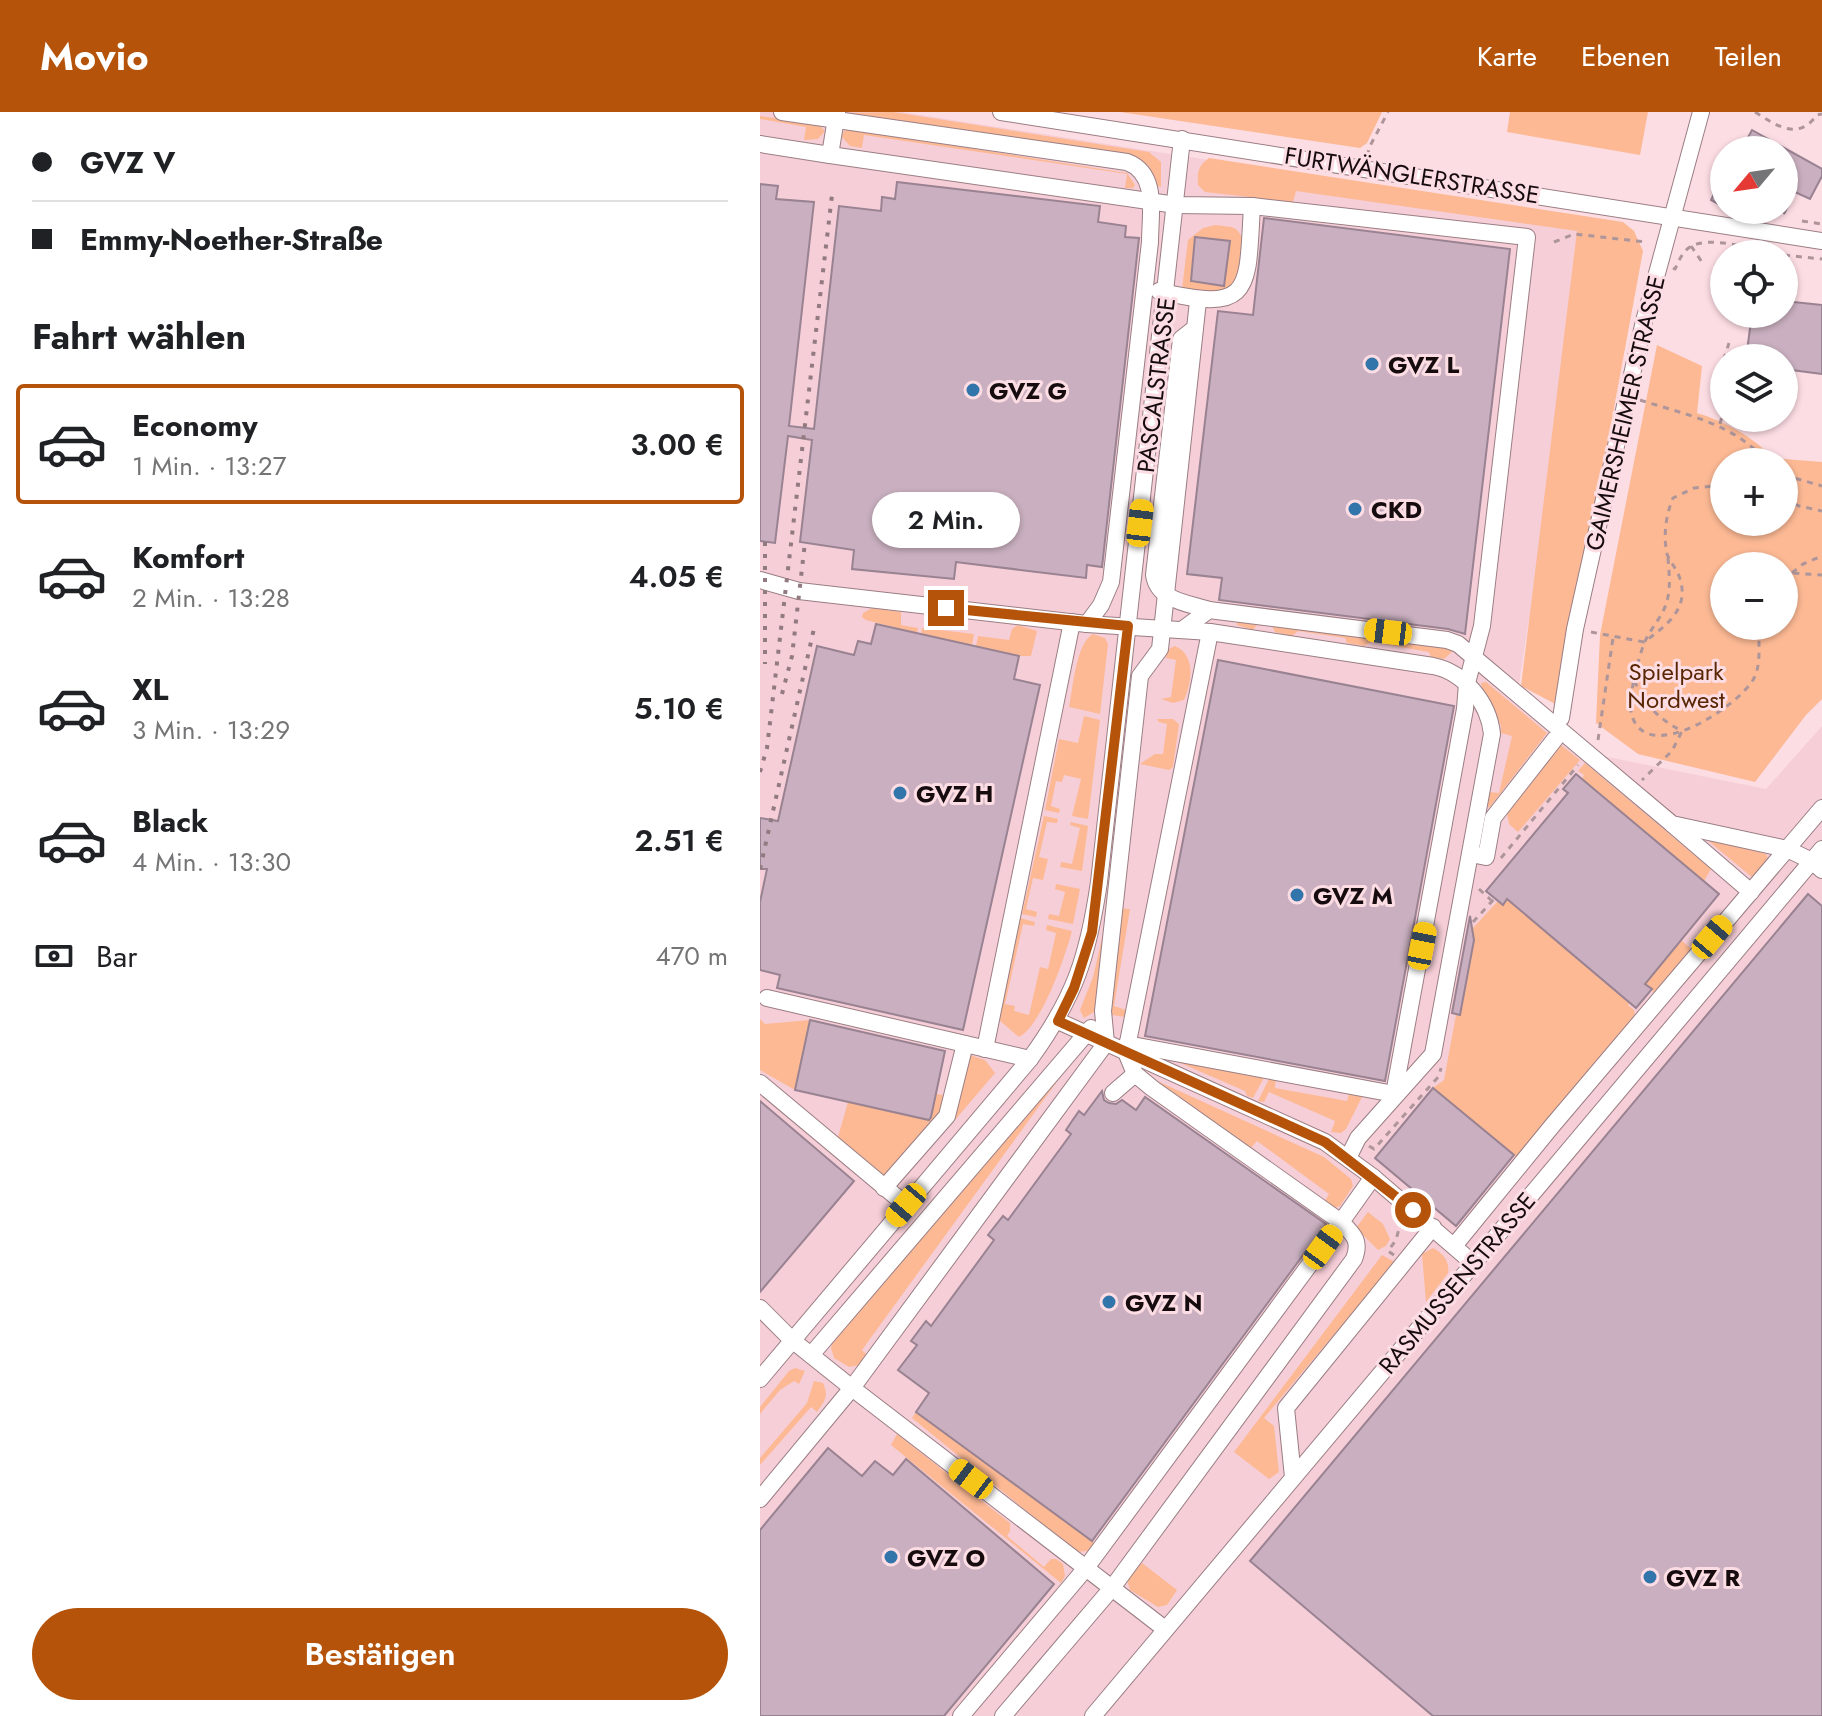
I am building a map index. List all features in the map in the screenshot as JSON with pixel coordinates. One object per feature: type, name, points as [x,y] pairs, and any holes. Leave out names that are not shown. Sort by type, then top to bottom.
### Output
[{"type":"street","points":[[782,112],[837,116],[1127,162],[1137,166],[1148,182],[1150,242],[1111,582],[1101,605],[1080,623],[985,1049]]},
{"type":"street","name":"FURTWÄNGLERSTRASSE","points":[[1001,112],[1822,241]]},
{"type":"street","name":"GAIMERSHEIMER STRASSE","points":[[1561,718],[1575,629],[1644,321],[1701,112]]},
{"type":"street","points":[[830,155],[837,116]]},
{"type":"street","name":"PASCALSTRASSE","points":[[760,1379],[1030,1059],[1058,1021],[1074,988],[1092,932],[1167,293],[1182,139]]},
{"type":"street","points":[[760,144],[1176,205],[1252,206],[1527,237],[1482,626],[1467,683],[1465,709],[1394,1094]]},
{"type":"street","points":[[1144,288],[1198,301],[1216,301],[1233,295],[1244,284],[1248,269],[1252,206]]},
{"type":"street","points":[[760,1499],[852,1388],[1106,1043],[1103,1011],[1140,676],[1160,649],[1161,590],[1154,575],[1181,339],[1195,328],[1198,301]]},
{"type":"street","points":[[760,580],[799,591],[1080,623],[1210,632],[1444,668],[1467,683],[1487,716],[1492,734],[1484,859],[1464,891],[1433,1054],[1421,1070],[1394,1094],[1358,1138],[1348,1158]]},
{"type":"street","points":[[1111,582],[1133,583],[1161,590],[1209,610],[1447,640],[1458,644],[1751,892]]},
{"type":"street","points":[[1182,630],[1209,610]]},
{"type":"street","points":[[1003,1716],[1112,1588],[1354,1259],[1358,1246],[1357,1238],[1341,1222],[1135,1074],[1127,1048],[1210,632]]},
{"type":"street","points":[[1486,816],[1555,739]]},
{"type":"street","points":[[1454,1246],[1822,808]]},
{"type":"street","points":[[1672,824],[1787,849],[1819,860]]},
{"type":"street","name":"RASMUSSENSTRASSE","points":[[1093,1716],[1573,1145],[1819,860]]},
{"type":"street","points":[[767,998],[1030,1059]]},
{"type":"street","points":[[811,1355],[1103,1011]]},
{"type":"street","points":[[1058,1021],[1106,1043],[1127,1048],[1394,1094]]},
{"type":"street","points":[[884,1188],[947,1116],[965,1044]]},
{"type":"street","points":[[1127,1048],[1325,1142],[1373,1177],[1473,1263]]},
{"type":"street","points":[[1113,1093],[1135,1074]]},
{"type":"street","points":[[760,1083],[906,1205]]},
{"type":"street","points":[[1552,1126],[1573,1145]]},
{"type":"street","points":[[961,1716],[1086,1568],[1373,1177]]},
{"type":"street","points":[[1293,1477],[1286,1408],[1433,1227]]},
{"type":"street","points":[[760,1308],[792,1340],[852,1388],[1165,1629]]},
{"type":"path","points":[[1364,168],[1370,146],[1388,112]]},
{"type":"path","points":[[1755,112],[1774,124],[1792,130],[1809,125],[1817,115],[1822,114]]},
{"type":"path","points":[[1554,242],[1574,234],[1646,242]]},
{"type":"path","points":[[1704,265],[1691,246],[1710,243]]},
{"type":"path","points":[[1798,256],[1822,259]]},
{"type":"path","points":[[1627,395],[1710,422]]},
{"type":"path","points":[[1732,432],[1755,448]]},
{"type":"path","points":[[1798,479],[1822,486]]},
{"type":"path","points":[[1710,486],[1694,488],[1673,498],[1667,513],[1665,541],[1669,597],[1662,616],[1644,642],[1630,708],[1633,719],[1644,732],[1656,735],[1682,731],[1705,722],[1726,708],[1754,679],[1759,659],[1759,640]]},
{"type":"path","points":[[1798,506],[1822,511]]},
{"type":"path","points":[[1798,568],[1822,556]]},
{"type":"path","points":[[1575,629],[1644,642],[1668,625],[1680,611],[1683,591],[1678,574],[1668,558]]},
{"type":"path","points":[[1798,573],[1822,575]]},
{"type":"path","points":[[1484,859],[1599,738],[1613,638]]},
{"type":"path","points":[[1634,681],[1650,710],[1682,731]]},
{"type":"path","points":[[1632,791],[1672,751],[1682,731]]},
{"type":"path","points":[[1464,891],[1470,892],[1476,887],[1494,900],[1471,925]]},
{"type":"path","points":[[1402,1217],[1396,1240],[1388,1251],[1403,1263]]},
{"type":"shaded area","points":[[760,112],[902,112],[1591,220],[1519,684],[1598,755],[1766,789],[1822,726],[1822,1716],[760,1716]]},
{"type":"green space","points":[[893,112],[1149,152],[1161,162],[1161,187],[1156,185],[1149,166],[1135,158],[845,113]]},
{"type":"green space","points":[[1120,112],[1382,112],[1367,143],[1360,148]]},
{"type":"green space","points":[[1510,112],[1648,112],[1640,155],[1507,132]]},
{"type":"green space","points":[[760,116],[819,125],[825,131],[818,139],[804,140],[806,127],[760,119]]},
{"type":"green space","points":[[848,129],[1127,173],[1135,185],[1125,188],[1127,174],[864,135],[862,148],[850,146],[842,137]]},
{"type":"green space","points":[[1209,158],[1623,222],[1634,231],[1643,251],[1559,706],[1521,686],[1577,231],[1296,191],[1293,202],[1205,192],[1198,185],[1198,173]]},
{"type":"green space","points":[[1215,225],[1234,228],[1242,240],[1242,259],[1237,278],[1222,292],[1182,289],[1188,240],[1203,228]]},
{"type":"green space","name":"Spielpark Nordwest","points":[[1657,345],[1702,366],[1697,413],[1710,418],[1710,432],[1740,432],[1762,448],[1710,448],[1710,536],[1798,536],[1798,460],[1822,462],[1822,699],[1755,782],[1638,754],[1596,723],[1600,635]]},
{"type":"green space","points":[[872,608],[901,612],[901,625],[918,628],[917,633],[862,617]]},
{"type":"green space","points":[[1237,619],[1453,647],[1453,651],[1444,659],[1431,657],[1429,652],[1371,642],[1364,646],[1347,643],[1345,638],[1298,631],[1292,636],[1275,632],[1272,626],[1257,625],[1253,630],[1237,625]]},
{"type":"green space","points":[[1018,625],[1037,631],[1031,656],[976,646],[978,636],[1009,640],[1012,629]]},
{"type":"green space","points":[[922,628],[974,634],[972,645],[921,634]]},
{"type":"green space","points":[[1093,634],[1105,638],[1108,644],[1100,714],[1069,707],[1079,656]]},
{"type":"green space","points":[[1175,646],[1182,650],[1189,662],[1190,677],[1184,700],[1173,703],[1161,699],[1171,697],[1176,660],[1166,658],[1167,650]]},
{"type":"green space","points":[[1486,682],[1547,733],[1489,808],[1489,792],[1499,793],[1512,736],[1501,733],[1501,726],[1482,687],[1481,683]]},
{"type":"green space","points":[[1084,716],[1100,720],[1088,819],[1072,816],[1081,779],[1064,775],[1062,782],[1056,781],[1051,806],[1060,809],[1059,813],[1045,810],[1059,739],[1078,743]]},
{"type":"green space","points":[[1157,719],[1173,719],[1179,724],[1173,767],[1169,770],[1140,764],[1155,754],[1163,754],[1167,724]]},
{"type":"green space","points":[[1561,745],[1580,760],[1518,832],[1509,824],[1507,814],[1528,783],[1531,784]]},
{"type":"green space","points":[[1585,763],[1711,869],[1704,881],[1582,779],[1584,775],[1578,771]]},
{"type":"green space","points":[[1044,816],[1058,819],[1057,823],[1047,822],[1039,857],[1048,859],[1043,880],[1033,878],[1026,909],[1037,912],[1036,917],[1022,914]]},
{"type":"green space","points":[[1071,822],[1088,826],[1082,871],[1060,867],[1061,862],[1072,864],[1080,828],[1070,825]]},
{"type":"green space","points":[[1705,838],[1766,854],[1769,861],[1753,878]]},
{"type":"green space","points":[[1056,884],[1080,889],[1073,924],[1048,919],[1049,914],[1059,916],[1065,892],[1055,889]]},
{"type":"green space","points":[[1507,899],[1630,1002],[1628,1005],[1634,1010],[1636,1021],[1523,1155],[1516,1157],[1433,1088],[1444,1080],[1474,940],[1472,929],[1498,901],[1503,905]]},
{"type":"green space","points":[[1120,908],[1130,909],[1114,1006],[1126,1010],[1125,1017],[1109,1012]]},
{"type":"green space","points":[[1020,918],[1035,922],[1034,926],[1023,924],[1005,1004],[1015,1006],[1014,1011],[1029,1015],[1040,967],[1048,969],[1056,933],[1046,930],[1047,925],[1072,931],[1044,1005],[1028,1030],[1019,1037],[999,1020]]},
{"type":"green space","points":[[1106,921],[1096,1007],[1084,1018],[1080,1010],[1093,977]]},
{"type":"green space","points":[[1681,940],[1694,951],[1657,995],[1645,984]]},
{"type":"green space","points":[[760,1019],[765,1024],[810,1020],[795,1090],[760,1070]]},
{"type":"green space","points":[[1077,1054],[862,1350],[869,1357],[859,1365],[849,1367],[834,1358],[831,1348],[833,1340]]},
{"type":"green space","points":[[970,1055],[985,1060],[995,1073],[955,1120],[950,1117]]},
{"type":"green space","points":[[1179,1059],[1267,1072],[1253,1098],[1247,1096],[1245,1091],[1178,1062]]},
{"type":"green space","points":[[1272,1073],[1276,1077],[1275,1088],[1347,1101],[1350,1090],[1361,1093],[1362,1097],[1346,1129],[1341,1133],[1331,1132],[1335,1121],[1269,1092],[1264,1102],[1258,1101]]},
{"type":"green space","points":[[1155,1080],[1324,1157],[1351,1179],[1353,1186],[1340,1206],[1335,1208],[1323,1204],[1329,1194],[1257,1141],[1249,1150]]},
{"type":"green space","points":[[936,1094],[949,1096],[945,1112],[886,1178],[838,1137],[848,1102],[930,1120]]},
{"type":"green space","points":[[1368,1212],[1383,1224],[1390,1239],[1386,1246],[1378,1250],[1356,1228]]},
{"type":"green space","points":[[1433,1248],[1445,1258],[1448,1273],[1426,1302],[1422,1254]]},
{"type":"green space","points":[[1382,1255],[1395,1262],[1264,1418],[1274,1426],[1279,1472],[1269,1479],[1234,1452]]},
{"type":"green space","points":[[795,1368],[805,1371],[799,1384],[794,1381],[780,1390],[760,1414],[760,1407],[789,1371]]},
{"type":"green space","points":[[814,1381],[823,1383],[825,1388],[822,1405],[817,1412],[811,1407],[760,1465],[760,1458],[807,1403]]},
{"type":"green space","points":[[916,1412],[1095,1543],[1087,1551],[1077,1552],[912,1418]]},
{"type":"green space","points":[[897,1434],[1010,1523],[1007,1536],[1044,1567],[1051,1559],[1063,1564],[1065,1576],[1061,1583],[891,1445]]},
{"type":"green space","points":[[1142,1563],[1177,1590],[1167,1605],[1158,1607],[1130,1590],[1127,1580]]},
{"type":"building","points":[[1752,130],[1763,136],[1749,136]]},
{"type":"building","points":[[1798,156],[1822,169],[1822,176],[1810,199],[1798,193]]},
{"type":"building","name":"GVZ G","points":[[897,182],[1100,206],[1098,222],[1126,226],[1125,237],[1139,238],[1102,567],[1087,565],[1086,578],[956,562],[954,579],[852,569],[854,550],[800,542],[812,440],[788,436],[775,543],[760,541],[760,184],[778,186],[776,199],[814,202],[789,426],[814,429],[839,206],[881,211],[882,197],[895,199]]},
{"type":"building","points":[[1264,218],[1510,249],[1465,634],[1448,629],[1219,600],[1222,578],[1187,574],[1218,311],[1253,315]]},
{"type":"building","points":[[1195,237],[1230,241],[1224,286],[1191,281]]},
{"type":"building","points":[[1798,302],[1822,305],[1822,374],[1798,371],[1798,344],[1748,344],[1750,328],[1798,328]]},
{"type":"building","name":"GVZ H","points":[[876,624],[1019,656],[1014,679],[1040,685],[963,1030],[777,988],[780,975],[760,970],[760,902],[767,869],[760,869],[760,818],[778,821],[817,646],[854,655],[858,641],[871,644]]},
{"type":"building","name":"GVZ M","points":[[1218,660],[1454,706],[1385,1081],[1145,1036]]},
{"type":"building","points":[[1576,774],[1719,894],[1645,984],[1652,989],[1636,1008],[1507,899],[1503,905],[1486,891],[1568,793],[1563,789]]},
{"type":"building","points":[[1808,894],[1822,906],[1822,1716],[1433,1716],[1250,1561]]},
{"type":"building","points":[[1470,916],[1474,940],[1460,1015],[1452,1013]]},
{"type":"building","points":[[810,1020],[945,1051],[929,1120],[795,1090]]},
{"type":"building","points":[[1433,1088],[1514,1155],[1456,1226],[1375,1158]]},
{"type":"building","name":"GVZ N","points":[[1102,1091],[1104,1100],[1109,1103],[1116,1104],[1122,1100],[1136,1110],[1145,1097],[1326,1224],[1092,1541],[916,1412],[929,1393],[898,1370],[917,1345],[911,1341],[926,1321],[931,1326],[994,1240],[988,1235],[1003,1216],[1008,1220],[1071,1134],[1066,1130],[1079,1111],[1084,1115]]},
{"type":"building","points":[[760,1101],[854,1181],[760,1292]]},
{"type":"building","name":"GVZ O","points":[[828,1448],[862,1476],[875,1461],[893,1475],[906,1459],[1054,1584],[944,1716],[760,1716],[760,1530]]},
{"type":"railway","points":[[760,772],[767,748],[832,195]]},
{"type":"railway","points":[[765,542],[765,664]]},
{"type":"railway","points":[[782,694],[792,656],[805,542]]},
{"type":"railway","points":[[760,869],[815,624]]},
{"type":"place","name":"GVZ L","points":[[1372,364]]},
{"type":"place","name":"GVZ G","points":[[973,390]]},
{"type":"place","name":"CKD","points":[[1355,509]]},
{"type":"place","name":"GVZ H","points":[[900,793]]},
{"type":"place","name":"GVZ M","points":[[1297,895]]},
{"type":"place","name":"GVZ N","points":[[1109,1302]]},
{"type":"place","name":"GVZ O","points":[[891,1557]]},
{"type":"place","name":"GVZ R","points":[[1650,1577]]},
{"type":"route","points":[[946,608],[1128,626],[1092,932],[1074,988],[1058,1021],[1325,1142],[1413,1210]]}]
